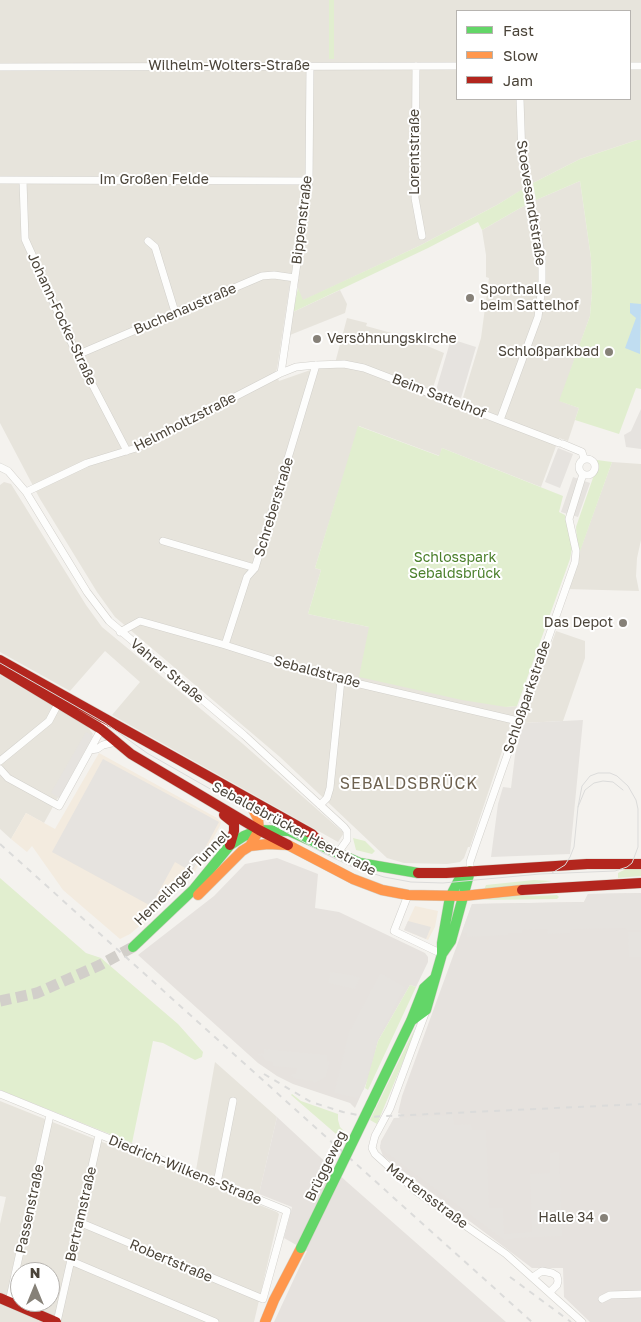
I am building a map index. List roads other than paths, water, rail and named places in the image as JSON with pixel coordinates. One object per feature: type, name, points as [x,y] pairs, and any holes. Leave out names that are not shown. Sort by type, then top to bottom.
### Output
[{"type":"main road","name":"Sebaldsbrücker Heerstraße","points":[[0,660],[104,724],[116,742],[131,754],[194,792],[259,830],[353,879],[382,890],[408,895],[450,897],[641,883]]},
{"type":"main road","name":"Sebaldsbrücker Heerstraße","points":[[0,668],[59,702],[312,834],[323,846],[337,854],[360,863],[411,872],[468,868],[641,864]]},
{"type":"main road","points":[[194,792],[200,801],[232,820],[234,830],[230,845]]},
{"type":"main road","points":[[248,799],[258,819],[259,830],[250,846]]},
{"type":"main road","name":"Hemelinger Tunnel","points":[[288,845],[268,844],[250,846],[231,860],[170,922],[133,947],[194,890],[230,845],[244,836],[259,830],[289,830],[323,846]]},
{"type":"main road","name":"Brüggeweg","points":[[442,954],[450,941],[463,896],[468,868]]},
{"type":"main road","name":"Brüggeweg","points":[[411,1021],[426,1010],[442,954],[442,943],[450,897],[468,868]]},
{"type":"main road","name":"Brüggeweg","points":[[265,1322],[274,1300],[411,1021],[424,988],[436,978]]},
{"type":"main road","points":[[5,1300],[56,1322]]},
{"type":"street","name":"Bippenstraße","points":[[280,374],[309,181],[310,66]]},
{"type":"street","name":"Lorentstraße","points":[[416,66],[415,198],[422,236]]},
{"type":"street","name":"Wilhelm-Wolters-Straße","points":[[0,67],[456,66]]},
{"type":"street","name":"Stoevesandtstraße","points":[[500,420],[538,317],[542,286],[542,258],[522,158],[520,100]]},
{"type":"street","name":"Im Großen Felde","points":[[0,180],[309,181]]},
{"type":"street","name":"Johann-Focke-Straße","points":[[23,180],[25,239],[77,355],[127,451]]},
{"type":"street","points":[[148,241],[155,247],[175,312]]},
{"type":"street","name":"Buchenaustraße","points":[[77,355],[262,276],[274,275],[295,278]]},
{"type":"street","name":"Beim Sattelhof","points":[[316,365],[344,364],[364,368],[561,443],[582,452],[584,459]]},
{"type":"street","name":"Helmholtzstraße","points":[[26,492],[86,463],[136,448],[280,374],[296,367],[316,365]]},
{"type":"street","name":"Schreberstraße","points":[[225,645],[247,576],[256,568],[316,365]]},
{"type":"street","points":[[584,459],[592,460],[596,466],[594,472],[583,474],[580,471],[580,462],[584,459]]},
{"type":"street","name":"Vahrer Straße","points":[[0,467],[8,471],[26,492],[87,592],[109,621],[244,735],[344,827],[347,831],[347,840],[337,854]]},
{"type":"street","name":"Schloßparkstraße","points":[[468,868],[575,562],[576,551],[569,520],[583,474]]},
{"type":"street","points":[[163,541],[256,568]]},
{"type":"street","name":"Sebaldstraße","points":[[120,632],[140,621],[313,673],[518,721]]},
{"type":"street","points":[[320,805],[327,798],[330,788],[341,680]]},
{"type":"street","points":[[0,761],[49,721],[59,702]]},
{"type":"street","points":[[0,769],[8,778],[59,806],[104,724]]},
{"type":"street","points":[[90,750],[116,742]]},
{"type":"street","points":[[408,895],[394,932],[442,954]]},
{"type":"street","name":"Martensstraße","points":[[426,1010],[390,1108],[375,1136],[372,1148],[382,1162],[417,1192],[492,1244],[533,1277],[582,1322]]},
{"type":"street","name":"Diedrich-Wilkens-Straße","points":[[0,1094],[287,1211],[263,1299]]},
{"type":"street","points":[[217,1183],[232,1101]]},
{"type":"street","name":"Passenstraße","points":[[5,1300],[50,1115]]},
{"type":"street","name":"Bertramstraße","points":[[56,1322],[99,1135]]},
{"type":"street","name":"Robertstraße","points":[[79,1222],[263,1299]]},
{"type":"street","points":[[71,1261],[215,1322]]},
{"type":"street","points":[[533,1277],[542,1272],[552,1273],[557,1276],[556,1285],[550,1292]]},
{"type":"street","points":[[602,1299],[610,1295],[641,1294]]},
{"type":"water","points":[[630,303],[641,304],[640,354],[625,348],[636,318],[630,313]]},
{"type":"tunnel","points":[[0,1001],[37,993],[100,965],[133,947]]},
{"type":"tram line","points":[[0,663],[105,723],[147,753],[323,853],[353,867],[384,877],[411,882],[443,883],[540,874],[615,871],[632,863],[638,847],[638,809],[636,800],[628,786],[617,776],[610,773],[598,773],[590,776],[582,786],[578,807]]},
{"type":"tram line","points":[[552,873],[565,865],[574,847],[578,807],[585,790],[594,783],[603,781],[613,782],[623,790]]},
{"type":"railway","points":[[0,844],[532,1322]]},
{"type":"railway","points":[[264,1074],[311,1102],[367,1117],[641,1104]]},
{"type":"railway","points":[[510,1277],[571,1322]]},
{"type":"place","name":"Sporthalle beim Sattelhof","points":[[470,298]]},
{"type":"place","name":"Versöhnungskirche","points":[[317,339]]},
{"type":"place","name":"Schloßparkbad","points":[[609,352]]},
{"type":"place","name":"Das Depot","points":[[623,623]]},
{"type":"place","name":"Halle 34","points":[[604,1218]]},
{"type":"district","name":"SEBALDSBRÜCK","points":[[409,784]]},
{"type":"park label","name":"Schlosspark Sebaldsbrück","points":[[455,566]]}]
